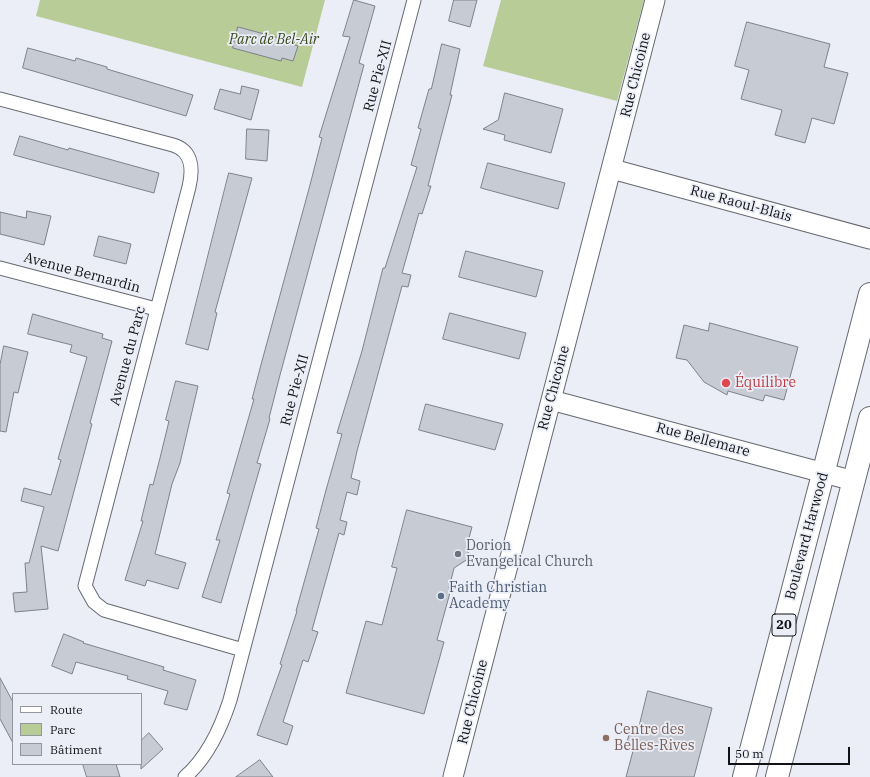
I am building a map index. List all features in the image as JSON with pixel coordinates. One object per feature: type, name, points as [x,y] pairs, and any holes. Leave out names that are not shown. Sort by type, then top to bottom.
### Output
[{"type":"highway","name":"Boulevard Harwood","points":[[744,777],[870,294]]},
{"type":"highway","name":"20","points":[[777,777],[870,418]]},
{"type":"street","name":"Rue Pie-XII","points":[[188,776],[210,747],[221,726],[230,700],[414,0]]},
{"type":"street","name":"Rue Chicoine","points":[[453,777],[655,0]]},
{"type":"street","name":"Avenue du Parc","points":[[0,99],[173,144],[185,152],[192,166],[191,179],[85,586],[94,602],[104,610],[243,650]]},
{"type":"street","name":"Rue Raoul-Blais","points":[[612,169],[870,239]]},
{"type":"street","name":"Avenue Bernardin","points":[[0,268],[156,309]]},
{"type":"street","name":"Rue Bellemare","points":[[552,400],[854,481]]},
{"type":"green space","name":"Parc de Bel-Air","points":[[40,0],[325,0],[302,87],[36,16]]},
{"type":"green space","points":[[501,0],[644,0],[617,101],[483,66]]},
{"type":"building","points":[[354,0],[375,6],[359,63],[364,65],[257,463],[261,464],[221,603],[202,597],[220,540],[216,540],[230,494],[227,493],[254,399],[252,399],[310,185],[322,138],[319,137],[350,37],[343,36]]},
{"type":"building","points":[[454,0],[477,0],[470,27],[449,21]]},
{"type":"building","points":[[747,22],[830,44],[824,67],[848,73],[834,124],[812,118],[805,143],[775,135],[782,110],[741,99],[749,70],[735,66]]},
{"type":"building","points":[[238,27],[287,40],[286,42],[298,46],[293,61],[282,58],[281,61],[233,48]]},
{"type":"building","points":[[442,44],[460,49],[450,95],[452,95],[428,186],[431,186],[422,214],[419,213],[402,273],[411,275],[408,287],[402,286],[357,451],[351,478],[360,481],[357,495],[347,492],[340,520],[347,522],[344,535],[339,533],[312,630],[318,632],[308,662],[303,660],[283,722],[293,726],[287,745],[257,735],[282,665],[280,664],[297,611],[319,529],[316,528],[342,434],[337,433],[362,351],[383,268],[385,268],[417,167],[411,165],[421,129],[418,128],[429,89],[431,89]]},
{"type":"building","points":[[28,48],[75,61],[76,58],[193,95],[186,116],[23,68]]},
{"type":"building","points":[[242,86],[259,90],[251,120],[214,109],[220,89],[240,94]]},
{"type":"building","points":[[505,93],[563,109],[551,153],[504,140],[505,135],[483,129],[498,120]]},
{"type":"building","points":[[247,129],[269,130],[267,161],[246,159]]},
{"type":"building","points":[[20,136],[159,173],[154,193],[14,155]]},
{"type":"building","points":[[488,163],[565,183],[558,209],[481,188]]},
{"type":"building","points":[[229,173],[252,178],[215,312],[217,313],[208,350],[186,344]]},
{"type":"building","points":[[27,211],[51,216],[44,245],[0,234],[0,212],[26,218]]},
{"type":"building","points":[[99,236],[131,244],[126,264],[94,256]]},
{"type":"building","points":[[466,251],[543,271],[536,297],[459,277]]},
{"type":"building","points":[[450,313],[526,333],[519,359],[443,339]]},
{"type":"building","points":[[33,314],[103,334],[102,338],[112,341],[90,423],[92,424],[58,551],[41,546],[48,609],[15,612],[13,593],[27,592],[25,563],[29,563],[44,507],[21,501],[24,488],[51,495],[61,460],[58,459],[87,357],[70,352],[72,345],[28,334]]},
{"type":"building","points":[[710,323],[798,347],[784,400],[765,395],[763,401],[728,391],[727,395],[704,382],[687,360],[676,358],[684,325],[708,331]]},
{"type":"building","points":[[4,346],[28,352],[18,393],[14,392],[6,432],[0,431],[0,365]]},
{"type":"building","points":[[176,381],[198,386],[180,463],[172,484],[155,554],[186,563],[178,589],[147,580],[145,586],[125,580],[143,521],[141,521],[150,484],[153,485],[160,458],[169,421],[166,420]]},
{"type":"building","points":[[426,404],[503,424],[495,450],[419,430]]},
{"type":"building","points":[[407,510],[472,527],[466,549],[471,557],[454,568],[449,588],[451,589],[437,640],[444,642],[424,714],[346,693],[366,621],[382,625],[397,568],[392,567]]},
{"type":"building","points":[[64,634],[84,642],[83,643],[164,667],[163,670],[196,680],[187,710],[164,704],[168,691],[127,679],[128,676],[76,662],[72,674],[52,666]]},
{"type":"building","points":[[0,678],[12,700],[12,741],[0,719]]},
{"type":"building","points":[[648,691],[712,708],[694,777],[626,777],[633,751],[625,749],[630,731],[637,733]]},
{"type":"building","points":[[149,733],[163,749],[141,769],[142,765],[142,740]]},
{"type":"building","points":[[260,760],[273,777],[236,777]]},
{"type":"building","points":[[83,765],[116,765],[120,777],[87,777]]},
{"type":"place","name":"Équilibre","points":[[726,383]]},
{"type":"place","name":"Dorion Evangelical Church","points":[[458,554]]},
{"type":"place","name":"Faith Christian Academy","points":[[441,596]]},
{"type":"place","name":"Centre des Belles-Rives","points":[[606,738]]}]
